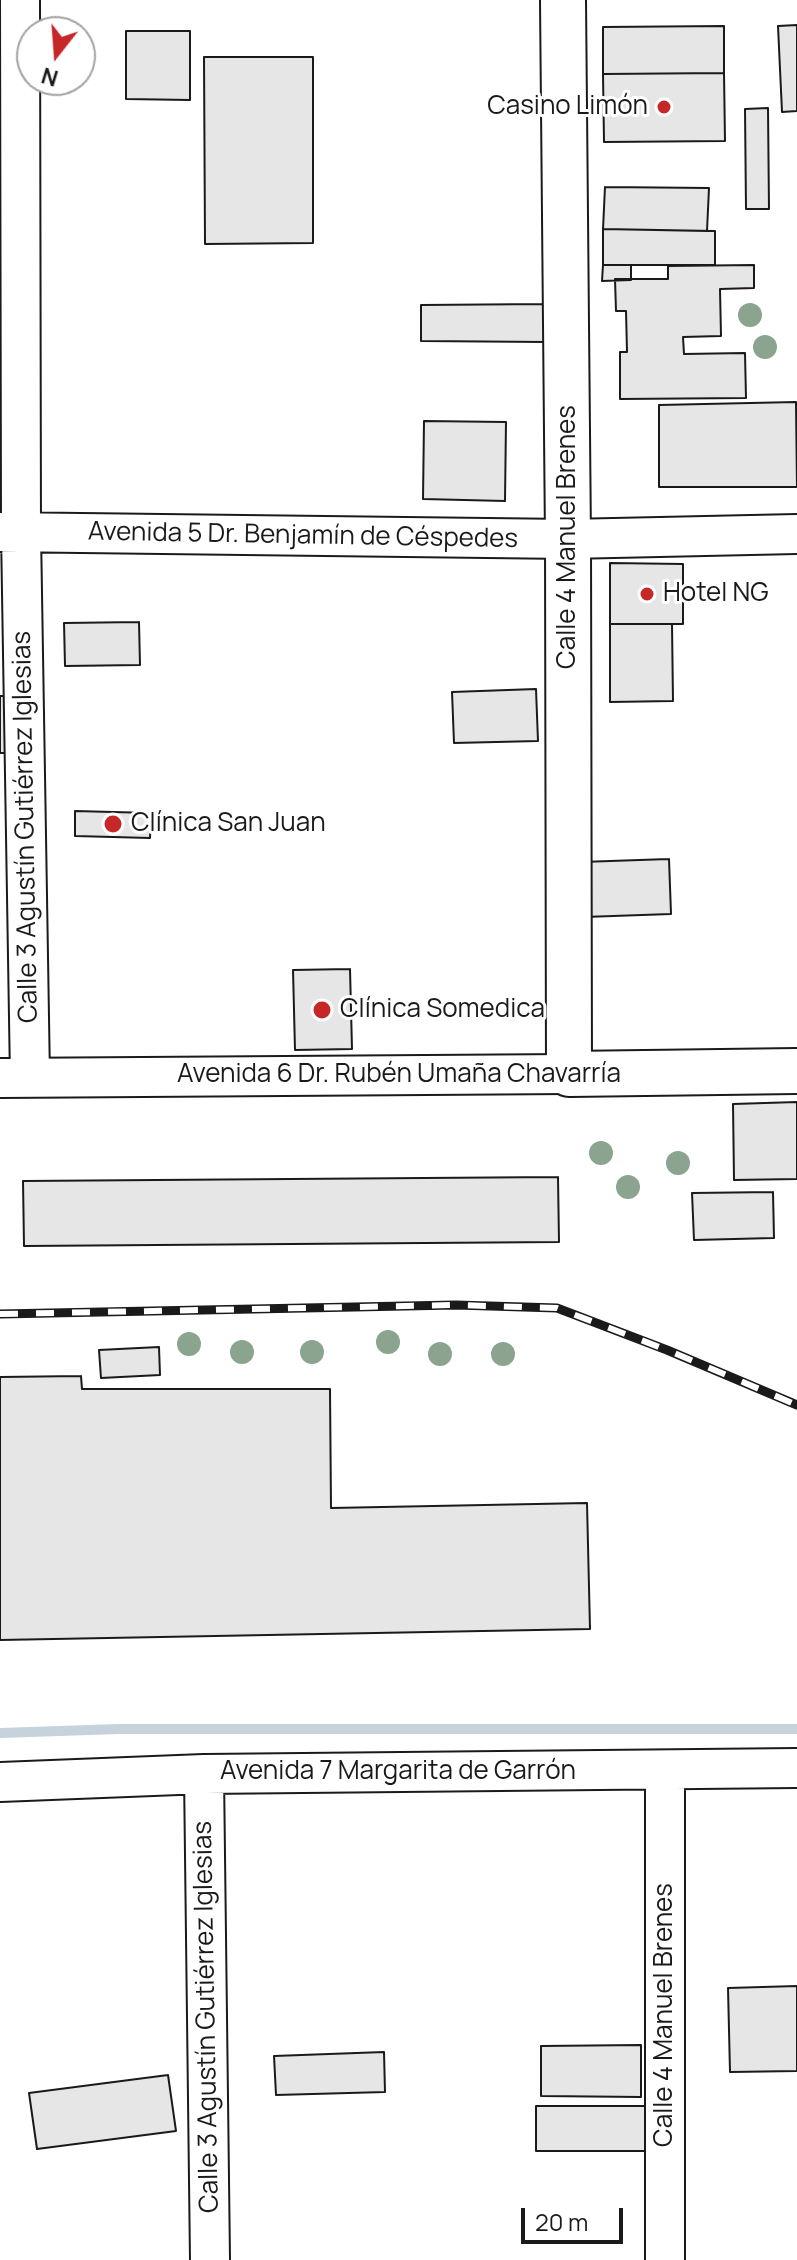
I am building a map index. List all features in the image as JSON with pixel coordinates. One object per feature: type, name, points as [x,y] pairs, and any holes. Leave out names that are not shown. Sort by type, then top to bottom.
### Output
[{"type":"main road","name":"Calle 4 Manuel Brenes","points":[[563,0],[569,1074]]},
{"type":"main road","name":"Avenida 6 Dr. Rubén Umaña Chavarría","points":[[569,1074],[797,1071]]},
{"type":"street","name":"Calle 3 Agustín Gutiérrez Iglesias","points":[[15,1078],[11,532],[20,0]]},
{"type":"street","name":"Avenida 5 Dr. Benjamín de Céspedes","points":[[11,532],[568,539],[797,534]]},
{"type":"street","name":"Avenida 6 Dr. Rubén Umaña Chavarría","points":[[15,1078],[569,1074]]},
{"type":"street","name":"Avenida 7 Margarita de Garrón","points":[[0,1782],[204,1774],[797,1768]]},
{"type":"street","name":"Calle 4 Manuel Brenes","points":[[665,1771],[665,2260]]},
{"type":"street","name":"Calle 3 Agustín Gutiérrez Iglesias","points":[[204,1774],[210,2260]]},
{"type":"building","points":[[797,25],[797,111],[782,112],[778,26]]},
{"type":"building","points":[[724,26],[724,73],[603,74],[603,27]]},
{"type":"building","points":[[126,31],[190,31],[190,100],[126,99]]},
{"type":"building","points":[[204,57],[313,57],[313,243],[205,244]]},
{"type":"building","name":"Casino Limón","points":[[724,73],[725,141],[604,142],[603,74]]},
{"type":"building","points":[[768,108],[769,209],[746,209],[745,109]]},
{"type":"building","points":[[605,187],[709,188],[707,231],[603,229]]},
{"type":"building","points":[[603,229],[715,231],[715,265],[603,265]]},
{"type":"building","points":[[603,265],[631,265],[631,280],[602,281]]},
{"type":"building","points":[[754,265],[754,288],[720,289],[721,336],[683,337],[684,354],[745,353],[746,398],[620,399],[620,352],[627,352],[626,311],[616,311],[615,279],[668,279],[668,266]]},
{"type":"building","points":[[546,304],[545,342],[421,341],[421,305]]},
{"type":"building","points":[[796,402],[797,487],[659,487],[659,405]]},
{"type":"building","points":[[424,421],[506,422],[505,501],[423,499]]},
{"type":"building","name":"Hotel NG","points":[[610,563],[683,564],[683,624],[610,624]]},
{"type":"building","points":[[139,622],[140,665],[65,666],[64,623]]},
{"type":"building","points":[[610,624],[672,624],[673,701],[610,702]]},
{"type":"building","points":[[536,689],[538,741],[454,743],[452,692]]},
{"type":"building","points":[[0,696],[14,696],[15,753],[0,753]]},
{"type":"building","name":"Clínica San Juan","points":[[75,811],[151,813],[150,838],[75,836]]},
{"type":"building","points":[[669,859],[671,914],[584,917],[581,862]]},
{"type":"building","name":"Clínica Somedica","points":[[350,969],[352,1049],[295,1050],[293,970]]},
{"type":"building","points":[[797,1102],[797,1179],[734,1180],[733,1104]]},
{"type":"building","points":[[558,1177],[559,1242],[24,1246],[23,1181]]},
{"type":"building","points":[[773,1192],[774,1238],[694,1240],[692,1193]]},
{"type":"building","points":[[159,1347],[160,1375],[101,1378],[99,1350]]},
{"type":"building","points":[[81,1376],[82,1389],[330,1389],[331,1508],[587,1503],[590,1629],[0,1640],[0,1377]]},
{"type":"building","points":[[797,1986],[797,2071],[730,2072],[728,1988]]},
{"type":"building","points":[[641,2045],[641,2097],[541,2096],[541,2046]]},
{"type":"building","points":[[384,2052],[385,2092],[276,2095],[274,2056]]},
{"type":"building","points":[[168,2075],[176,2131],[37,2149],[29,2093]]},
{"type":"building","points":[[536,2106],[653,2106],[653,2151],[536,2151]]},
{"type":"waterway","points":[[0,1733],[119,1729],[797,1729]]},
{"type":"railway","points":[[0,1314],[456,1305],[557,1308],[797,1405]]},
{"type":"place","name":"Casino Limón","points":[[664,107]]},
{"type":"place","name":"Hotel NG","points":[[647,594]]},
{"type":"place","name":"Clínica San Juan","points":[[113,824]]},
{"type":"place","name":"Clínica Somedica","points":[[322,1010]]}]
